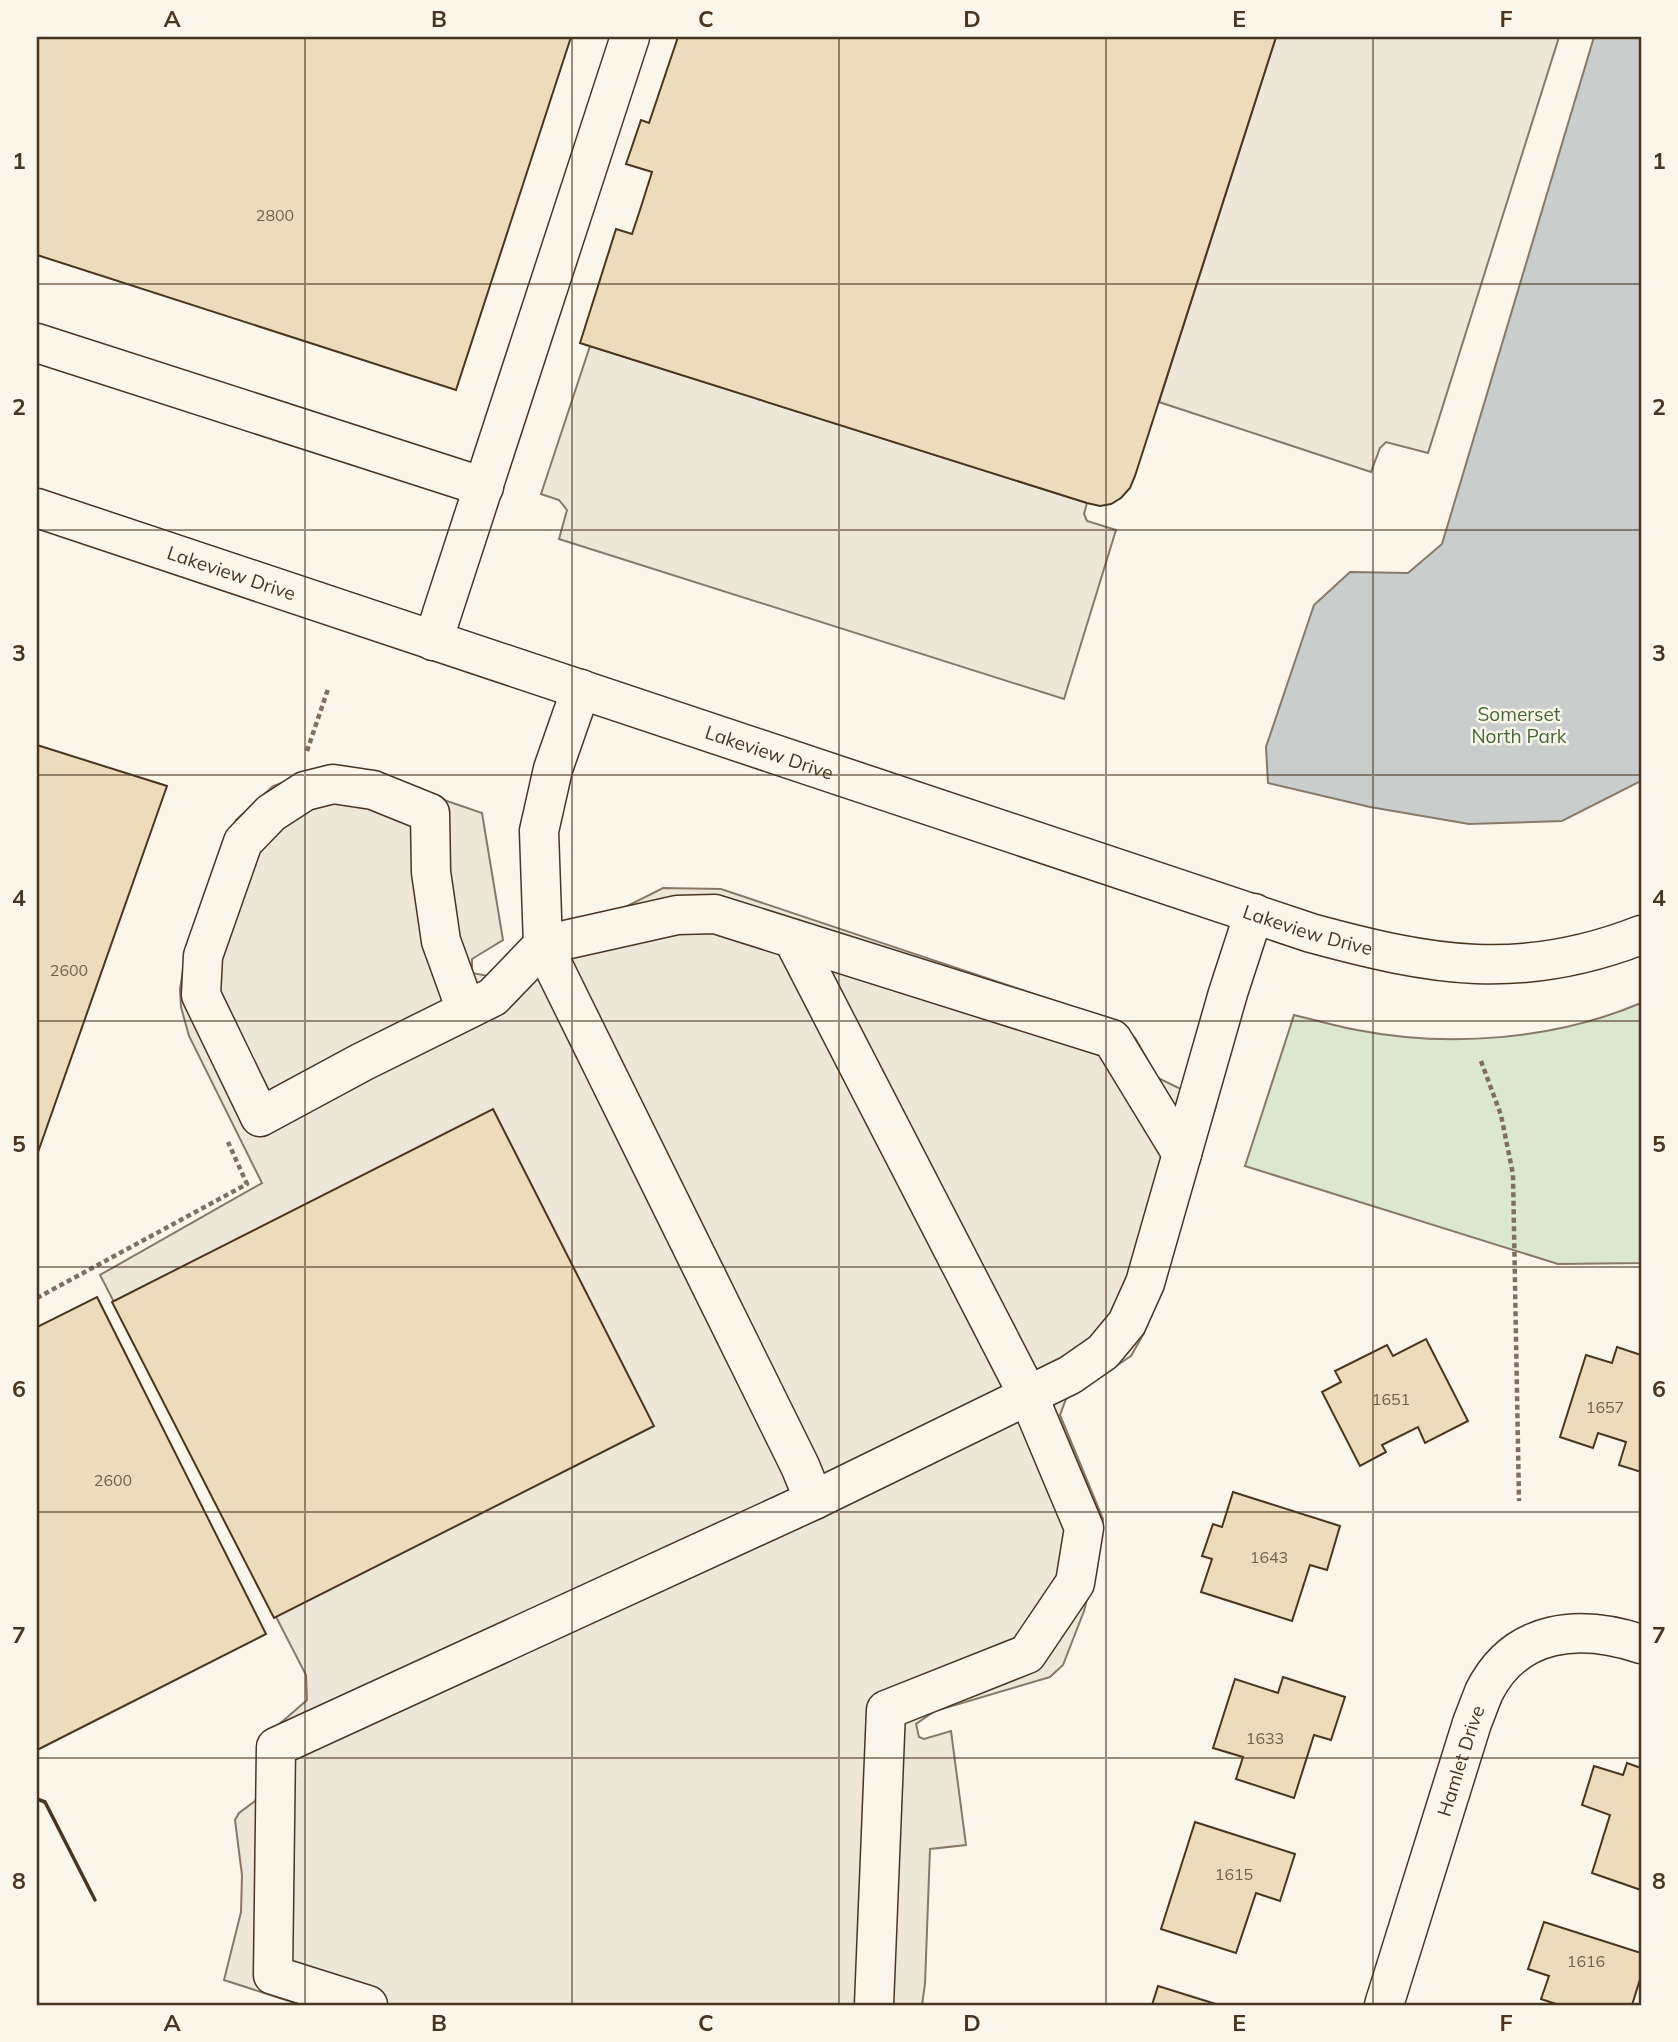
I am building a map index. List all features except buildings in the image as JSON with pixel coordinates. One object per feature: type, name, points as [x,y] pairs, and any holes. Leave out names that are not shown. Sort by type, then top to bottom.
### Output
[{"type":"street","points":[[433,641],[631,37]]},
{"type":"street","points":[[37,343],[484,488]]},
{"type":"street","name":"Lakeview Drive","points":[[37,508],[1311,933],[1403,956],[1457,964],[1507,965],[1561,959],[1616,945],[1641,935]]},
{"type":"street","points":[[580,689],[553,769],[539,831],[543,944],[800,1466],[814,1500]]},
{"type":"street","points":[[467,1010],[442,941],[431,872],[430,813],[373,790],[333,784],[305,791],[271,813],[243,842],[203,956],[201,995],[260,1117],[362,1062],[493,998],[543,944],[677,915],[715,914],[1112,1039],[1182,1154]]},
{"type":"street","points":[[368,2005],[273,1975],[276,1747],[814,1500],[1070,1375],[1103,1352],[1127,1323],[1145,1283],[1228,993],[1254,913]]},
{"type":"street","points":[[793,939],[1028,1395],[1084,1528],[1075,1583],[1027,1654],[886,1710],[874,2005]]},
{"type":"street","name":"Hamlet Drive","points":[[1384,2005],[1472,1723],[1485,1690],[1506,1662],[1527,1645],[1559,1634],[1593,1633],[1641,1644]]},
{"type":"path","points":[[1482,1061],[1500,1115],[1513,1174],[1519,1501]]},
{"type":"green space","points":[[1641,1003],[1641,1263],[1558,1264],[1245,1166],[1294,1015],[1392,1036],[1464,1039],[1537,1033],[1608,1016]]},
{"type":"shaded area","points":[[1276,37],[1559,37],[1428,453],[1386,442],[1380,448],[1371,472],[1159,402]]},
{"type":"shaded area","name":"Somerset North Park","points":[[1594,37],[1641,37],[1641,781],[1562,821],[1469,824],[1370,807],[1268,783],[1266,747],[1314,605],[1350,572],[1408,573],[1442,544]]},
{"type":"shaded area","points":[[590,346],[1087,503],[1084,514],[1087,521],[1116,530],[1064,699],[559,539],[567,510],[559,500],[541,494]]},
{"type":"shaded area","points":[[306,774],[380,778],[482,813],[503,940],[472,959],[472,973],[488,976],[663,888],[721,889],[1118,1022],[1135,1038],[1158,1078],[1216,1106],[1144,1333],[1131,1356],[1066,1399],[1060,1415],[1103,1519],[1099,1554],[1084,1611],[1063,1665],[1050,1677],[935,1711],[916,1724],[919,1737],[924,1739],[951,1731],[966,1845],[930,1849],[922,2005],[301,2005],[224,1980],[241,1912],[242,1875],[235,1820],[239,1813],[255,1801],[259,1793],[268,1734],[307,1700],[306,1675],[100,1275],[262,1183],[189,1036],[181,1007],[180,989],[184,964],[236,820],[273,786]]},
{"type":"wall","points":[[37,1799],[45,1802],[95,1900]]}]
